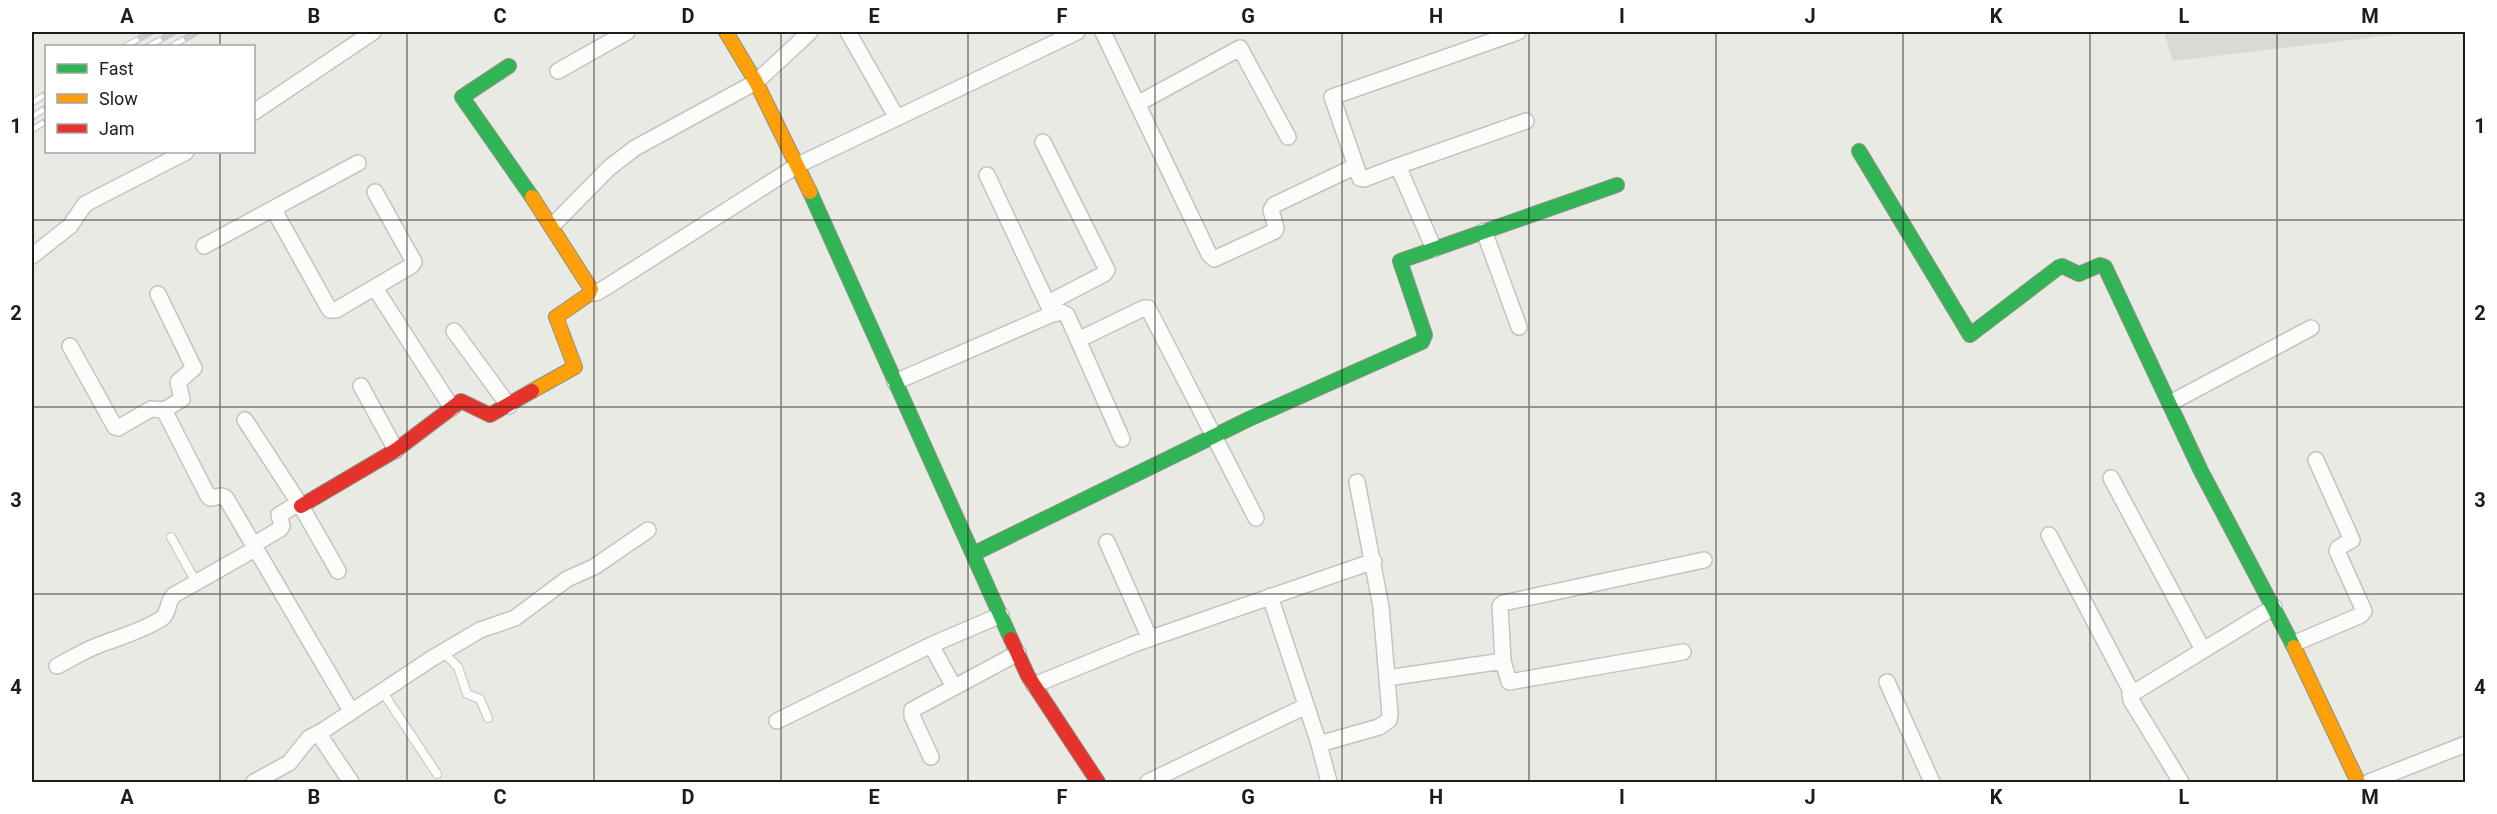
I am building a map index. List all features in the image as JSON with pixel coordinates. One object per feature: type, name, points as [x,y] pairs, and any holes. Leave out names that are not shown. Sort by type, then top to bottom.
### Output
[{"type":"street","points":[[255,111],[373,32]]},
{"type":"street","points":[[558,71],[627,32]]},
{"type":"street","points":[[726,32],[756,82],[798,165],[1000,615],[1034,685],[1098,783]]},
{"type":"street","points":[[552,226],[609,168],[627,153],[756,82],[810,32]]},
{"type":"street","points":[[848,32],[897,118]]},
{"type":"street","points":[[1103,32],[1209,254],[1214,259],[1275,231],[1271,210],[1274,205],[1356,166]]},
{"type":"street","points":[[1518,32],[1334,95],[1332,99],[1360,178],[1364,179],[1526,121]]},
{"type":"street","points":[[57,666],[99,645],[134,633],[162,618],[167,613],[171,598],[280,529],[282,526],[279,515],[396,450],[464,400],[490,415],[573,369],[575,364],[556,317],[591,293],[594,294],[608,286],[798,165],[1072,33]]},
{"type":"street","points":[[1137,104],[1240,48],[1288,137]]},
{"type":"street","points":[[509,66],[462,97],[552,226],[591,289],[591,293]]},
{"type":"street","points":[[895,382],[1049,309],[1107,270],[1043,142]]},
{"type":"street","points":[[1859,151],[1968,333],[1972,335],[2059,267],[2062,266],[2079,274],[2103,265],[2108,271],[2201,471],[2293,644],[2324,706],[2358,783]]},
{"type":"street","points":[[32,256],[70,226],[85,204],[184,153]]},
{"type":"street","points":[[204,246],[358,163]]},
{"type":"street","points":[[1398,166],[1434,249]]},
{"type":"street","points":[[987,175],[1049,309]]},
{"type":"street","points":[[973,554],[1215,436],[1422,342],[1425,335],[1399,262],[1617,185]]},
{"type":"street","points":[[274,210],[330,310],[336,310],[411,266],[414,262],[375,192]]},
{"type":"street","points":[[1484,231],[1519,327]]},
{"type":"street","points":[[375,288],[452,408]]},
{"type":"street","points":[[70,346],[115,427],[118,428],[151,409],[165,410],[182,399],[178,382],[194,368],[158,294]]},
{"type":"street","points":[[1078,340],[1148,308],[1256,519]]},
{"type":"street","points":[[1049,309],[1065,313],[1122,439]]},
{"type":"street","points":[[2170,403],[2311,328]]},
{"type":"street","points":[[454,331],[509,406]]},
{"type":"street","points":[[361,386],[396,450]]},
{"type":"street","points":[[165,410],[208,496],[210,498],[224,496],[351,711]]},
{"type":"street","points":[[245,420],[300,504],[338,571]]},
{"type":"street","points":[[2293,644],[2361,615],[2364,611],[2337,551],[2338,548],[2352,540],[2316,460]]},
{"type":"street","points":[[2111,478],[2203,650]]},
{"type":"street","points":[[1318,744],[1384,724],[1389,720],[1390,714],[1381,607],[1357,482]]},
{"type":"street","points":[[254,783],[289,763],[309,738],[382,690],[487,626],[515,618],[567,579],[594,567],[648,530]]},
{"type":"street","points":[[2049,535],[2132,693]]},
{"type":"street","points":[[1107,542],[1150,639]]},
{"type":"street","points":[[1683,652],[1509,682],[1503,661],[1500,606],[1502,603],[1704,560]]},
{"type":"street","points":[[1034,685],[1150,639],[1374,561]]},
{"type":"street","points":[[1270,596],[1329,783]]},
{"type":"street","points":[[2181,783],[2130,700],[2132,693],[2274,607]]},
{"type":"street","points":[[777,721],[931,645],[1000,615]]},
{"type":"street","points":[[931,645],[954,687]]},
{"type":"street","points":[[931,757],[911,712],[1018,652]]},
{"type":"street","points":[[1387,678],[1503,661]]},
{"type":"street","points":[[1887,682],[1932,783]]},
{"type":"street","points":[[1148,783],[1306,706]]},
{"type":"street","points":[[318,733],[351,783]]},
{"type":"street","points":[[2369,783],[2466,744]]},
{"type":"lane","points":[[171,537],[196,582]]},
{"type":"lane","points":[[443,652],[458,667],[467,694],[480,699],[488,718]]},
{"type":"lane","points":[[382,690],[437,774]]},
{"type":"shaded area","points":[[2164,32],[2419,32],[2173,61]]},
{"type":"railway","points":[[128,45],[151,32]]},
{"type":"railway","points":[[151,45],[174,32]]},
{"type":"railway","points":[[174,45],[197,32]]},
{"type":"railway","points":[[32,103],[45,95]]},
{"type":"railway","points":[[32,117],[45,109]]},
{"type":"railway","points":[[32,130],[45,122]]},
{"type":"traffic: fast","points":[[509,66],[462,97],[532,197]]},
{"type":"traffic: fast","points":[[1859,151],[1970,335],[2059,267],[2062,266],[2079,274],[2100,265],[2105,267],[2201,471],[2294,647]]},
{"type":"traffic: fast","points":[[973,554],[1249,419],[1422,342],[1425,335],[1400,261],[1617,185]]},
{"type":"traffic: fast","points":[[810,192],[1011,639]]},
{"type":"traffic: slow","points":[[726,32],[756,82],[810,192]]},
{"type":"traffic: slow","points":[[532,197],[591,289],[588,295],[556,317],[575,367],[532,391]]},
{"type":"traffic: slow","points":[[2294,647],[2358,782]]},
{"type":"traffic: jam","points":[[301,506],[396,450],[461,401],[490,415],[532,391]]},
{"type":"traffic: jam","points":[[1011,639],[1028,676],[1098,782]]}]
